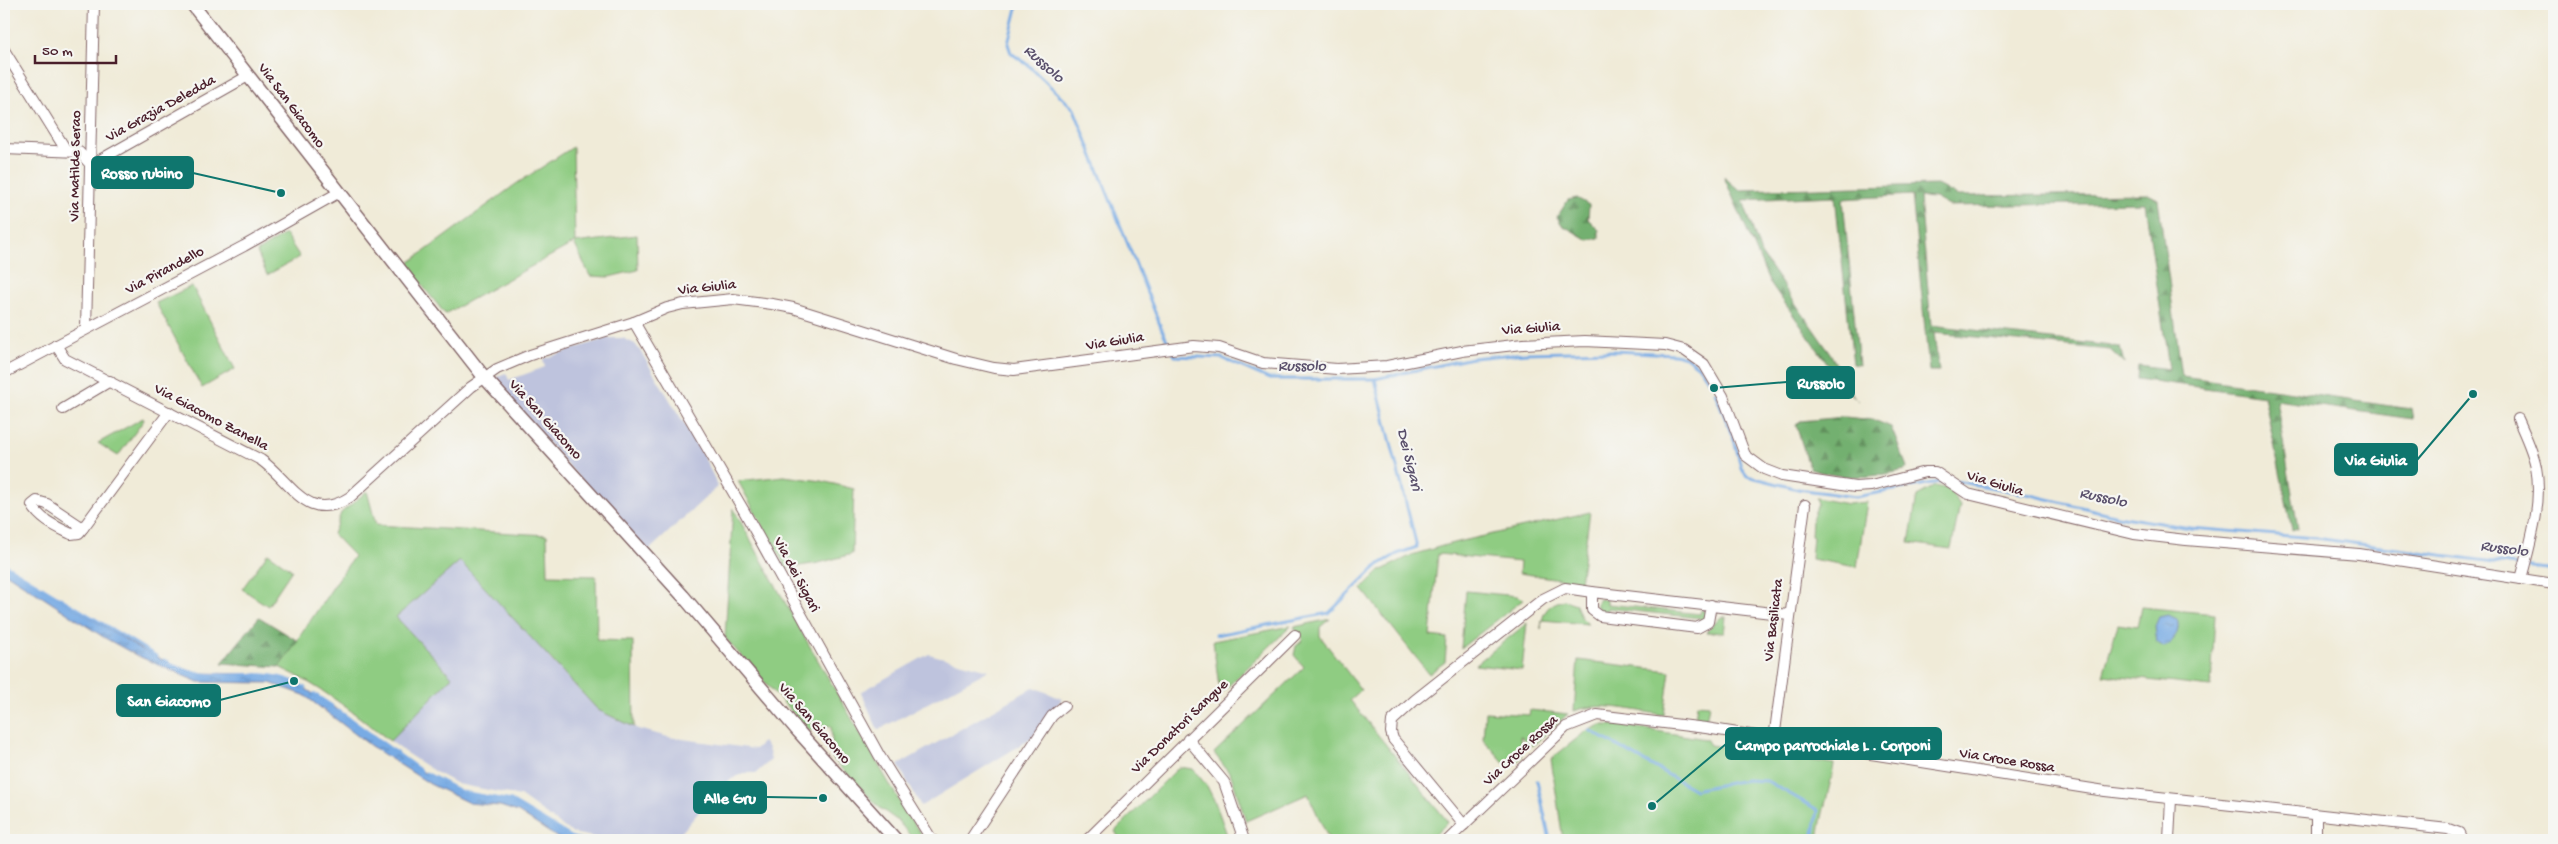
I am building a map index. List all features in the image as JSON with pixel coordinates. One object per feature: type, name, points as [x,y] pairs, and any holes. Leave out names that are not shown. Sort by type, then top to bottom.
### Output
[{"type":"street","name":"Via Matilde Serao","points":[[86,329],[94,4]]},
{"type":"street","name":"Via San Giacomo","points":[[192,4],[338,193],[484,377],[683,596],[798,731],[896,840]]},
{"type":"street","points":[[4,50],[66,150]]},
{"type":"street","name":"Via Grazia Deledda","points":[[91,164],[248,76]]},
{"type":"street","points":[[4,149],[79,152],[91,164]]},
{"type":"street","name":"Via Pirandello","points":[[4,373],[244,246],[338,193]]},
{"type":"street","name":"Via Giulia","points":[[484,377],[530,355],[634,322],[667,308],[706,300],[733,299],[793,308],[870,334],[994,368],[1032,369],[1194,346],[1219,348],[1263,363],[1337,369],[1387,366],[1462,351],[1514,345],[1585,341],[1665,345],[1684,350],[1704,364],[1723,396],[1745,454],[1771,472],[1855,487],[1886,483],[1925,472],[1935,472],[1968,494],[2134,534],[2359,554],[2523,574],[2554,584]]},
{"type":"street","name":"Via dei Sigari","points":[[634,322],[744,511],[880,755],[932,840]]},
{"type":"street","name":"Via Giacomo Zanella","points":[[56,345],[65,359],[261,460],[276,470],[306,502],[315,506],[338,505],[350,497],[484,377]]},
{"type":"street","points":[[63,409],[110,381]]},
{"type":"street","points":[[83,528],[169,412]]},
{"type":"street","points":[[2518,420],[2536,467],[2537,486],[2534,519],[2523,574]]},
{"type":"street","name":"Via Basilicata","points":[[1774,739],[1804,504]]},
{"type":"street","points":[[1464,825],[1393,739],[1391,732],[1392,721],[1414,700],[1543,599],[1566,588],[1790,615]]},
{"type":"street","points":[[1592,592],[1592,610],[1600,616],[1697,628],[1708,622],[1711,605]]},
{"type":"street","name":"Via Donatori Sangue","points":[[1087,840],[1295,635]]},
{"type":"street","points":[[970,840],[1052,716],[1064,706]]},
{"type":"street","name":"Via Croce Rossa","points":[[1448,840],[1566,727],[1597,715],[1637,718],[2105,791],[2316,816],[2448,829],[2459,833],[2462,840]]},
{"type":"street","points":[[1188,739],[1224,782],[1244,840]]},
{"type":"street","points":[[2169,840],[2171,799]]},
{"type":"street","points":[[2316,816],[2316,840]]},
{"type":"shaded area","points":[[607,338],[623,338],[635,344],[641,352],[702,453],[718,486],[646,553],[498,387],[498,376],[506,373],[509,380],[545,367],[543,359]]},
{"type":"shaded area","points":[[375,525],[547,535],[549,658],[598,710],[638,729],[668,737],[755,749],[763,742],[768,748],[771,760],[756,773],[743,773],[730,780],[715,793],[675,840],[608,840],[572,833],[520,796],[457,784],[437,773],[406,753],[310,681],[279,667]]},
{"type":"shaded area","points":[[929,654],[989,670],[878,730],[861,692]]},
{"type":"shaded area","points":[[1034,687],[1062,699],[1032,738],[921,806],[898,765]]},
{"type":"green space","points":[[573,147],[575,243],[637,235],[638,270],[609,277],[590,276],[574,243],[445,314],[406,265],[516,184]]},
{"type":"green space","points":[[1724,177],[1739,190],[1937,185],[1958,196],[2148,194],[2158,199],[2182,376],[2411,409],[2413,419],[2276,400],[2298,528],[2292,530],[2264,396],[2137,379],[2138,365],[2169,369],[2145,203],[1949,206],[1935,198],[1920,197],[1931,325],[2120,347],[2124,363],[2110,350],[1934,333],[1939,371],[1929,371],[1912,195],[1843,199],[1859,365],[1853,364],[1835,196],[1743,200],[1761,254],[1830,353],[1853,395],[1859,401],[1845,388],[1769,281]]},
{"type":"green space","points":[[1577,198],[1589,205],[1588,219],[1599,230],[1599,238],[1588,240],[1562,225],[1557,217],[1568,200]]},
{"type":"green space","points":[[285,234],[300,257],[267,275],[257,252]]},
{"type":"green space","points":[[192,286],[235,369],[202,388],[156,303]]},
{"type":"green space","points":[[1845,417],[1874,420],[1891,427],[1907,467],[1905,470],[1858,477],[1822,473],[1810,469],[1796,425],[1800,421]]},
{"type":"green space","points":[[143,418],[144,420],[118,456],[98,443]]},
{"type":"green space","points":[[784,476],[822,481],[854,489],[852,554],[819,563],[786,568],[738,481]]},
{"type":"green space","points":[[1935,486],[1949,489],[1960,505],[1951,549],[1909,543],[1917,496]]},
{"type":"green space","points":[[367,491],[376,525],[547,535],[548,575],[596,576],[597,640],[633,641],[634,727],[598,710],[460,561],[396,617],[452,677],[390,741],[323,691],[279,667],[354,556],[333,534],[341,513]]},
{"type":"green space","points":[[1816,498],[1848,504],[1867,502],[1857,567],[1811,559],[1812,519],[1818,504]]},
{"type":"green space","points":[[733,508],[797,624],[908,816],[926,840],[914,840],[898,821],[880,808],[833,759],[831,726],[819,726],[809,731],[725,638]]},
{"type":"green space","points":[[1590,512],[1580,582],[1519,573],[1520,562],[1438,554],[1430,636],[1447,638],[1445,662],[1429,674],[1362,589],[1380,571],[1412,555],[1449,544]]},
{"type":"green space","points":[[268,553],[292,570],[268,606],[242,589]]},
{"type":"green space","points":[[1466,591],[1517,596],[1524,599],[1461,648]]},
{"type":"green space","points":[[1600,599],[1607,600],[1607,604],[1700,614],[1701,610],[1706,611],[1707,616],[1700,622],[1700,618],[1607,608],[1607,611],[1599,610],[1596,604]]},
{"type":"green space","points":[[1564,600],[1576,604],[1581,617],[1588,624],[1542,620],[1546,610],[1553,604]]},
{"type":"green space","points":[[2141,607],[2215,614],[2211,687],[2103,675],[2118,624],[2137,627]]},
{"type":"green space","points":[[259,617],[298,641],[279,667],[222,663]]},
{"type":"green space","points":[[1721,617],[1726,617],[1724,633],[1706,632]]},
{"type":"green space","points":[[1330,619],[1320,627],[1320,636],[1361,690],[1350,700],[1448,822],[1430,840],[1329,840],[1308,794],[1246,821],[1231,775],[1214,753],[1304,667],[1294,655],[1296,646],[1303,640],[1294,627]]},
{"type":"green space","points":[[1527,623],[1522,670],[1475,665]]},
{"type":"green space","points":[[1291,626],[1220,694],[1213,641]]},
{"type":"green space","points":[[1578,660],[1670,671],[1664,715],[1607,707],[1585,708],[1574,711]]},
{"type":"green space","points":[[1697,704],[1709,705],[1706,720],[1695,719]]},
{"type":"green space","points":[[1530,710],[1568,714],[1532,746],[1520,736],[1522,757],[1509,768],[1483,739],[1485,712],[1529,715]]},
{"type":"green space","points":[[1600,725],[1619,725],[1706,739],[1710,745],[1834,764],[1818,840],[1563,840],[1551,759],[1585,732]]},
{"type":"green space","points":[[1179,767],[1193,769],[1207,786],[1229,840],[1120,840],[1115,831]]},
{"type":"water","points":[[4,564],[139,648],[169,663],[196,673],[257,674],[294,681],[351,719],[419,770],[462,792],[511,801],[573,838],[582,840],[561,840],[518,812],[500,806],[469,803],[430,784],[371,746],[304,695],[270,683],[198,682],[136,655],[105,638],[4,572]]},
{"type":"water","points":[[2168,615],[2177,619],[2178,628],[2173,640],[2163,647],[2157,643],[2155,626],[2159,617]]},
{"type":"waterway","name":"Russolo","points":[[1018,4],[1008,44],[1011,53],[1028,65],[1074,109],[1162,330],[1175,356],[1222,358],[1269,379],[1375,379],[1472,358],[1526,353],[1613,351],[1675,354],[1686,357],[1700,368],[1708,380]]},
{"type":"waterway","points":[[1216,635],[1329,613],[1378,565],[1397,554],[1417,547],[1375,379]]},
{"type":"waterway","name":"Russolo","points":[[1715,392],[1735,443],[1741,468],[1747,476],[1798,489],[1855,497],[1944,481]]},
{"type":"waterway","name":"Russolo","points":[[1955,481],[2027,494],[2118,516],[2190,528],[2315,538],[2554,570]]},
{"type":"waterway","points":[[4,564],[156,656]]},
{"type":"waterway","points":[[164,660],[196,673],[210,675],[265,675],[292,681],[305,688]]},
{"type":"waterway","points":[[314,694],[332,706]]},
{"type":"waterway","points":[[339,711],[421,771]]},
{"type":"waterway","points":[[1589,730],[1695,790]]},
{"type":"waterway","points":[[426,773],[462,792],[511,801],[573,838],[582,840]]},
{"type":"waterway","points":[[1698,789],[1746,780],[1767,781],[1818,810],[1813,840]]},
{"type":"waterway","name":"Dei Sigari","points":[[1537,781],[1550,840]]},
{"type":"place","name":"Rosso rubino","points":[[281,193]]},
{"type":"place","name":"Russolo","points":[[1714,388]]},
{"type":"place","name":"Via Giulia","points":[[2473,394]]},
{"type":"place","name":"San Giacomo","points":[[294,681]]},
{"type":"place","name":"Alle Gru","points":[[823,798]]},
{"type":"place","name":"Campo parrochiale L . Corponi","points":[[1652,806]]}]
